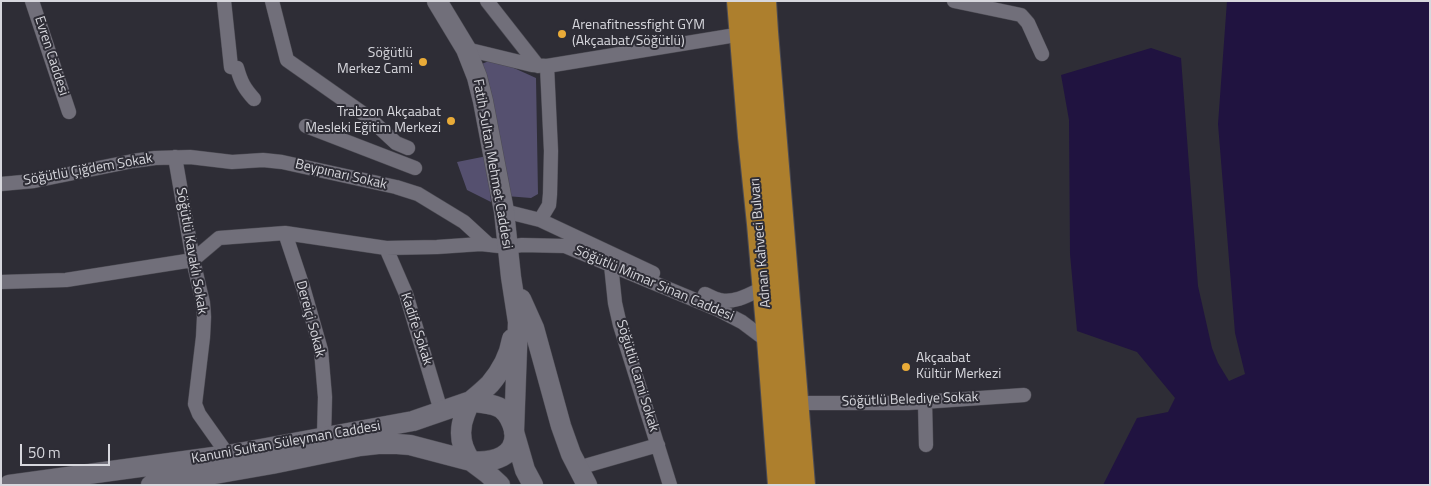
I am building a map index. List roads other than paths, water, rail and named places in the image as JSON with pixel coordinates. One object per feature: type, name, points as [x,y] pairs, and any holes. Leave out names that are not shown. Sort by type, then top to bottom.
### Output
[{"type":"highway","name":"Adnan Kahveci Bulvarı","points":[[740,1],[750,137],[765,287],[781,485]]},
{"type":"highway","name":"Adnan Kahveci Bulvarı","points":[[763,1],[802,485]]},
{"type":"street","name":"Evren Caddesi","points":[[32,1],[69,112]]},
{"type":"street","points":[[224,1],[231,67],[238,68],[244,88],[254,99]]},
{"type":"street","points":[[272,1],[287,60],[368,117],[396,143],[408,148]]},
{"type":"street","name":"Fatih Sultan Mehmet Caddesi","points":[[437,1],[466,49],[477,77],[504,211],[498,246],[534,328],[561,426],[571,454],[582,476]]},
{"type":"street","points":[[487,1],[543,66],[551,151],[549,205],[540,220]]},
{"type":"street","points":[[954,1],[1021,16],[1028,23],[1042,54]]},
{"type":"street","points":[[466,49],[543,66],[742,34]]},
{"type":"street","points":[[306,126],[415,168]]},
{"type":"street","name":"Beypınarı Sokak","points":[[175,158],[190,157],[232,162],[263,160],[282,162],[396,188],[418,194],[464,222],[498,246]]},
{"type":"street","name":"Söğütlü Çiğdem Sokak","points":[[1,184],[34,181],[133,161],[175,158]]},
{"type":"street","name":"Söğütlü Kavaklı Sokak","points":[[175,158],[193,260],[203,303],[204,317],[195,404],[199,414],[228,455]]},
{"type":"street","name":"Söğütlü Mimar Sinan Caddesi","points":[[504,211],[540,220],[641,268],[721,301],[730,301],[744,297],[765,287]]},
{"type":"street","name":"Söğütlü Mimar Sinan Caddesi","points":[[193,260],[219,238],[285,233],[386,248],[481,244],[498,246],[565,246],[719,310],[742,322],[770,344]]},
{"type":"street","name":"Dereiçi Sokak","points":[[285,233],[306,296],[321,350],[325,397],[324,437]]},
{"type":"street","name":"Kadife Sokak","points":[[386,248],[406,294],[441,411]]},
{"type":"street","points":[[1,282],[66,280],[193,260]]},
{"type":"street","name":"Söğütlü Cami Sokak","points":[[611,265],[615,303],[620,325],[670,485]]},
{"type":"street","name":"Fatih Sultan Mehmet Caddesi","points":[[471,461],[490,462],[499,459],[506,454],[514,442],[518,322],[511,277]]},
{"type":"street","name":"Fatih Sultan Mehmet Caddesi","points":[[500,485],[471,461],[463,448],[460,434],[464,415],[471,401],[490,383],[507,358],[512,339],[515,300]]},
{"type":"street","name":"Söğütlü Belediye Sokak","points":[[796,403],[925,402],[1024,395]]},
{"type":"street","name":"Fatih Sultan Mehmet Caddesi","points":[[471,401],[496,406],[503,410],[509,418],[525,470],[533,485]]},
{"type":"street","name":"Kanuni Sultan Süleyman Caddesi","points":[[9,485],[228,455],[414,421],[471,401]]},
{"type":"street","points":[[925,402],[926,445]]},
{"type":"street","name":"Kanuni Sultan Süleyman Caddesi","points":[[151,485],[378,444],[410,445],[471,461]]},
{"type":"street","points":[[582,476],[658,445]]},
{"type":"place","name":"Arenafitnessfight GYM (Akçaabat/Söğütlü)","points":[[562,34]]},
{"type":"place","name":"Söğütlü Merkez Cami","points":[[423,62]]},
{"type":"place","name":"Trabzon Akçaabat Mesleki Eğitim Merkezi","points":[[451,121]]},
{"type":"place","name":"Akçaabat Kültür Merkezi","points":[[906,367]]}]
